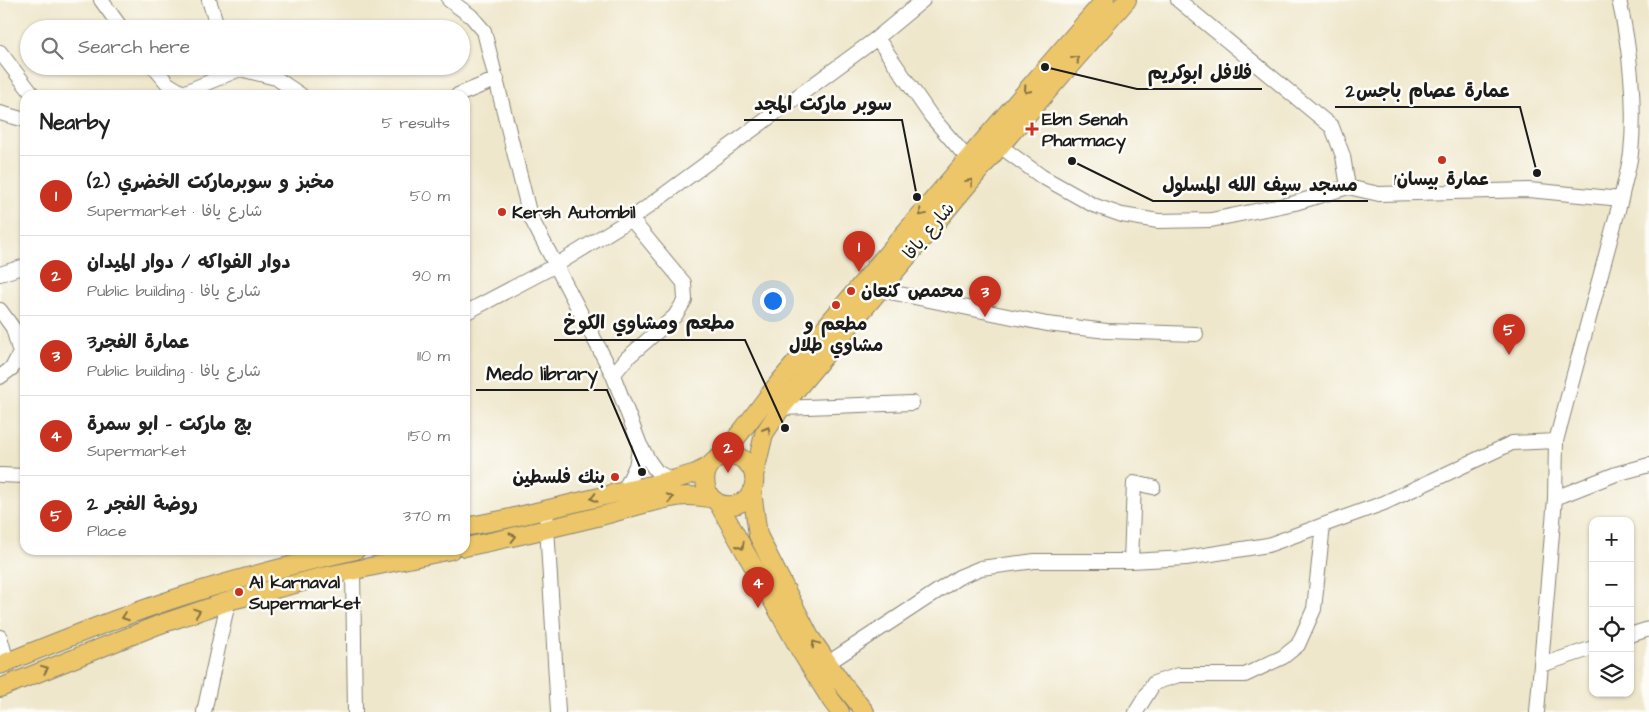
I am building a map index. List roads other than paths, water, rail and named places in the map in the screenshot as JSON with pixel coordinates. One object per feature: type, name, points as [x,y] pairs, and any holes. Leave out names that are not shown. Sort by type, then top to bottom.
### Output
[{"type":"main road","name":"شارع يافا","points":[[714,462],[740,435],[784,376],[1105,0]]},
{"type":"main road","name":"شارع يافا","points":[[865,712],[840,682],[810,636],[758,535],[753,499],[753,482],[764,434],[780,408],[1000,146],[1127,0]]},
{"type":"main road","points":[[470,526],[672,480],[696,473],[728,456],[743,460],[749,465],[753,482],[749,496],[743,502],[735,505],[726,505],[715,500],[683,496],[670,498],[470,546]]},
{"type":"main road","points":[[714,462],[705,475],[707,491],[715,500],[830,700],[840,712]]},
{"type":"main road","points":[[3,664],[71,636],[186,595],[335,555]]},
{"type":"main road","points":[[0,688],[158,625],[228,602],[353,571],[428,555]]},
{"type":"street","points":[[101,0],[115,20]]},
{"type":"street","points":[[209,0],[215,20]]},
{"type":"street","points":[[449,0],[472,16],[484,31],[530,216],[613,375],[648,461],[657,472],[672,480]]},
{"type":"street","points":[[470,311],[556,265],[631,219],[877,38],[923,0]]},
{"type":"street","points":[[1178,0],[1332,127],[1342,156],[1348,187]]},
{"type":"street","points":[[1537,712],[1555,498],[1556,441],[1621,199],[1630,154],[1631,71],[1620,0]]},
{"type":"street","points":[[877,38],[931,116],[968,159]]},
{"type":"street","points":[[0,52],[29,90]]},
{"type":"street","points":[[160,75],[168,84],[178,90]]},
{"type":"street","points":[[193,90],[224,75]]},
{"type":"street","points":[[265,75],[276,78],[293,90]]},
{"type":"street","points":[[470,90],[497,79]]},
{"type":"street","points":[[0,113],[20,119]]},
{"type":"street","points":[[1000,146],[1041,176],[1092,205],[1122,215],[1158,221],[1211,220],[1295,203],[1348,187],[1378,194],[1529,190],[1621,199]]},
{"type":"street","points":[[613,375],[627,358],[675,316],[685,300],[684,283],[631,219]]},
{"type":"street","points":[[0,274],[20,268]]},
{"type":"street","points":[[880,290],[1047,324],[1107,331],[1196,334]]},
{"type":"street","points":[[0,310],[13,328],[20,354],[12,368],[0,377]]},
{"type":"street","points":[[780,408],[912,403]]},
{"type":"street","points":[[828,663],[960,576],[980,568],[1035,561],[1131,561],[1186,558],[1268,545],[1384,503],[1512,443],[1556,441]]},
{"type":"street","points":[[624,491],[636,466],[640,445]]},
{"type":"street","points":[[1555,498],[1616,474],[1649,465]]},
{"type":"street","points":[[0,475],[20,476]]},
{"type":"street","points":[[1131,561],[1134,483],[1153,487]]},
{"type":"street","points":[[546,510],[558,712]]},
{"type":"street","points":[[1136,712],[1154,683],[1179,675],[1245,675],[1282,657],[1298,645],[1314,609],[1323,525]]},
{"type":"street","points":[[353,571],[355,712]]},
{"type":"street","points":[[204,712],[228,602]]},
{"type":"street","points":[[1634,635],[1649,630]]},
{"type":"street","points":[[0,637],[3,664]]},
{"type":"street","points":[[1541,664],[1589,649]]},
{"type":"place","name":"فلافل ابوكريم","points":[[1045,67]]},
{"type":"place","name":"Ebn Senah Pharmacy","points":[[1032,129]]},
{"type":"place","name":"عمارة بيسان1","points":[[1442,160]]},
{"type":"place","name":"مسجد سيف الله المسلول","points":[[1072,161]]},
{"type":"place","name":"عمارة عصام باجس2","points":[[1537,173]]},
{"type":"place","name":"سوبر ماركت المجد","points":[[917,197]]},
{"type":"place","name":"Kersh Autombil","points":[[502,212]]},
{"type":"place","name":"مخبز و سوبرماركت الخضري (2)","points":[[859,272]]},
{"type":"place","name":"محمص كنعان","points":[[851,291]]},
{"type":"place","name":"مطعم و مشاوي طلال","points":[[836,305]]},
{"type":"place","name":"عمارة الفجر3","points":[[985,317]]},
{"type":"place","name":"روضة الفجر 2","points":[[1509,355]]},
{"type":"place","name":"مطعم ومشاوي الكوخ","points":[[785,428]]},
{"type":"place","name":"Medo library","points":[[642,472]]},
{"type":"place","name":"دوار الفواكه / دوار الميدان","points":[[728,473]]},
{"type":"place","name":"بنك فلسطين","points":[[615,477]]},
{"type":"place","name":"Al karnaval Supermarket","points":[[239,592]]},
{"type":"place","name":"بج ماركت - ابو سمرة","points":[[758,608]]}]
